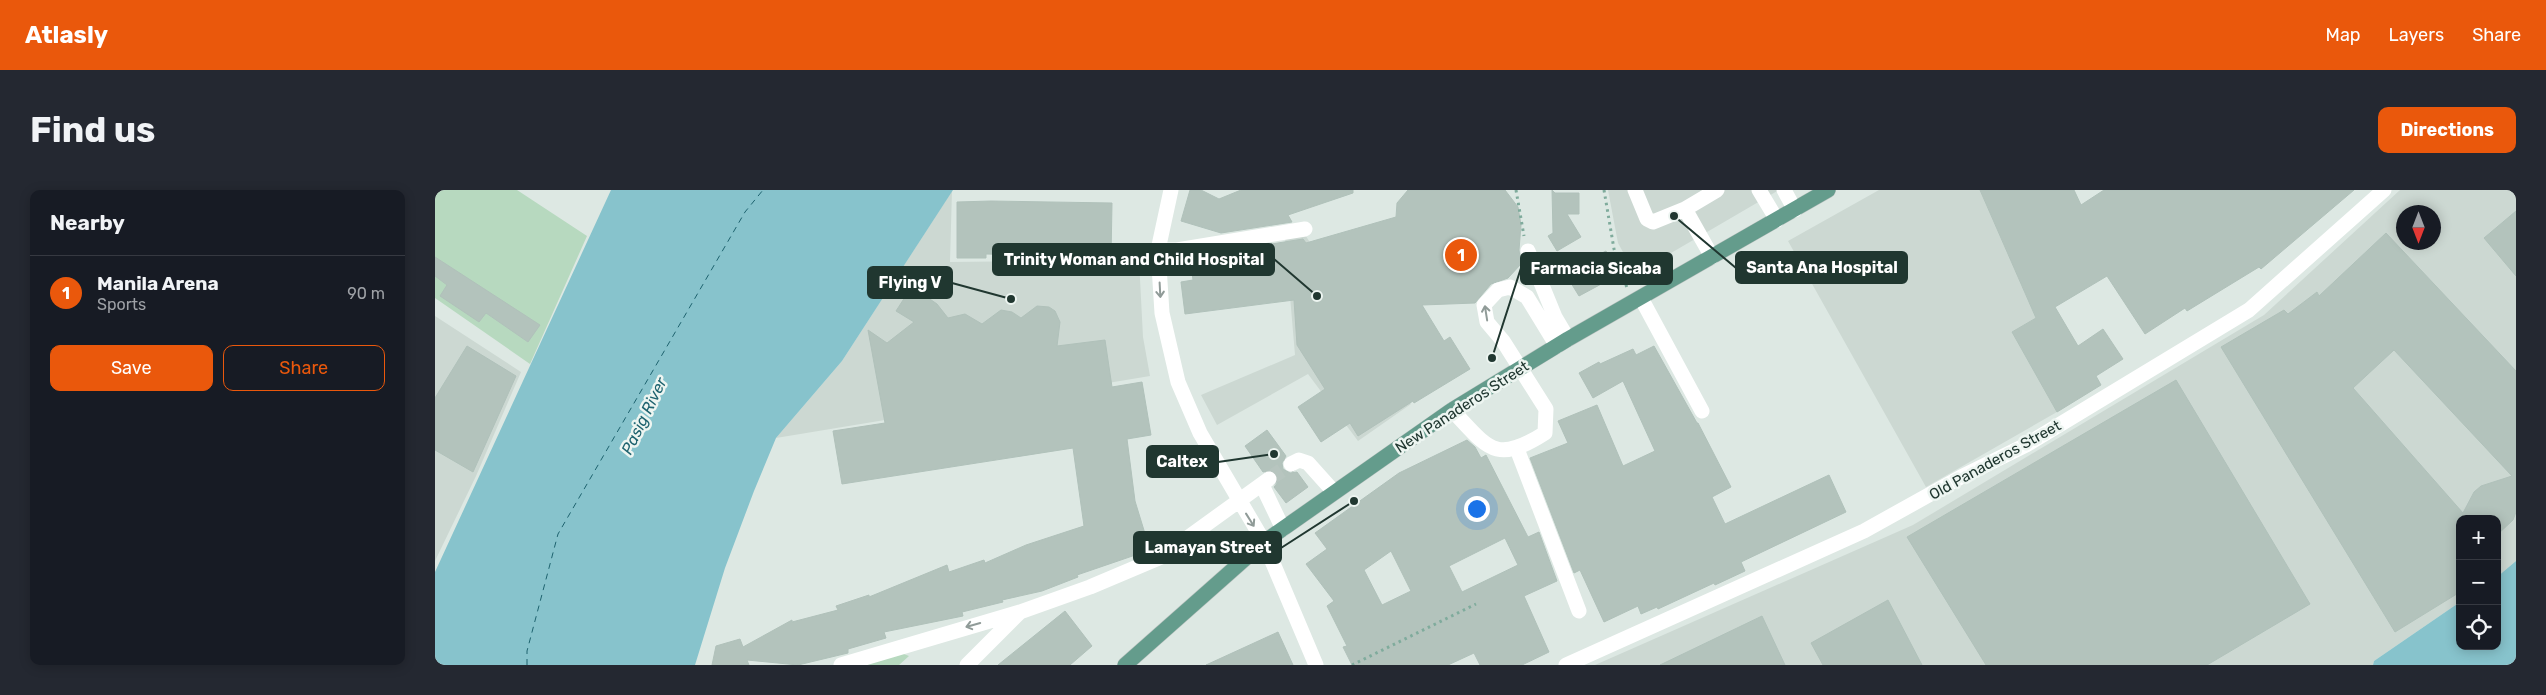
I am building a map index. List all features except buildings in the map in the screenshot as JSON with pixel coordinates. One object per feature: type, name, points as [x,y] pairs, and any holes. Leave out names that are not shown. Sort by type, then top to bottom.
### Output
[{"type":"main road","name":"New Panaderos Street","points":[[1125,665],[1264,542],[1452,410],[1563,343],[1795,210],[1820,192]]},
{"type":"street","points":[[1171,190],[1158,250],[1162,313],[1178,382],[1200,433],[1264,542],[1316,665]]},
{"type":"street","points":[[1635,190],[1647,219],[1653,222],[1685,208],[1717,190]]},
{"type":"street","points":[[1759,190],[1777,220]]},
{"type":"street","points":[[1783,190],[1795,210]]},
{"type":"street","name":"Old Panaderos Street","points":[[1566,665],[1864,531],[1961,477],[2026,445],[2249,310],[2385,190]]},
{"type":"street","points":[[1685,208],[1712,257]]},
{"type":"street","points":[[1158,250],[1177,250],[1305,229]]},
{"type":"street","points":[[1528,251],[1555,317],[1563,343]]},
{"type":"street","points":[[1452,410],[1482,442],[1503,452],[1517,449],[1545,433],[1547,423],[1546,409],[1521,368],[1487,322],[1485,304],[1498,290],[1510,287],[1527,297],[1563,343]]},
{"type":"street","points":[[1637,300],[1702,411]]},
{"type":"street","points":[[1517,449],[1579,611]]},
{"type":"street","points":[[1291,464],[1299,460],[1308,463],[1334,492]]},
{"type":"street","points":[[841,665],[1020,612],[1090,587],[1161,557],[1265,482],[1283,529]]},
{"type":"street","points":[[967,665],[1020,612]]},
{"type":"path","points":[[1516,190],[1528,251]]},
{"type":"path","points":[[1604,190],[1614,249],[1637,300]]},
{"type":"path","points":[[1352,665],[1477,604]]},
{"type":"shaded area","points":[[1608,190],[1779,190],[1635,274],[1618,243]]},
{"type":"shaded area","points":[[1879,190],[1980,190],[2036,318],[2013,332],[2057,412],[1926,487],[1788,241]]},
{"type":"shaded area","points":[[2400,190],[2516,190],[2516,561],[2501,574],[2501,515],[2456,515],[2456,605],[2374,661],[2373,665],[1595,665],[1913,525],[2264,315]]},
{"type":"shaded area","points":[[952,191],[950,262],[1139,260],[1143,337],[1150,376],[776,438],[842,361]]},
{"type":"shaded area","points":[[1304,233],[1411,404],[1358,441],[1308,374],[1217,425],[1201,395],[1295,355],[1285,237]]},
{"type":"shaded area","points":[[435,316],[521,372],[476,476],[435,561]]},
{"type":"green space","points":[[435,190],[517,190],[587,236],[530,364],[435,298]]},
{"type":"green space","points":[[896,651],[909,656],[899,665],[864,665]]},
{"type":"water","name":"Pasig River","points":[[611,190],[953,190],[842,361],[776,438],[725,568],[695,665],[435,665],[435,572]]},
{"type":"water","points":[[2516,561],[2516,665],[2373,665],[2374,661],[2456,605],[2456,650],[2501,650],[2501,574]]},
{"type":"ferry route","points":[[527,665],[527,651],[558,534],[745,212],[763,190]]},
{"type":"tunnel","points":[[1269,479],[1291,464]]},
{"type":"place","name":"Santa Ana Hospital","points":[[1674,216]]},
{"type":"place","name":"Manila Arena","points":[[1461,255]]},
{"type":"place","name":"Trinity Woman and Child Hospital","points":[[1317,296]]},
{"type":"place","name":"Flying V","points":[[1011,299]]},
{"type":"place","name":"Farmacia Sicaba","points":[[1492,358]]},
{"type":"place","name":"Caltex","points":[[1274,454]]},
{"type":"place","name":"Lamayan Street","points":[[1354,501]]}]
